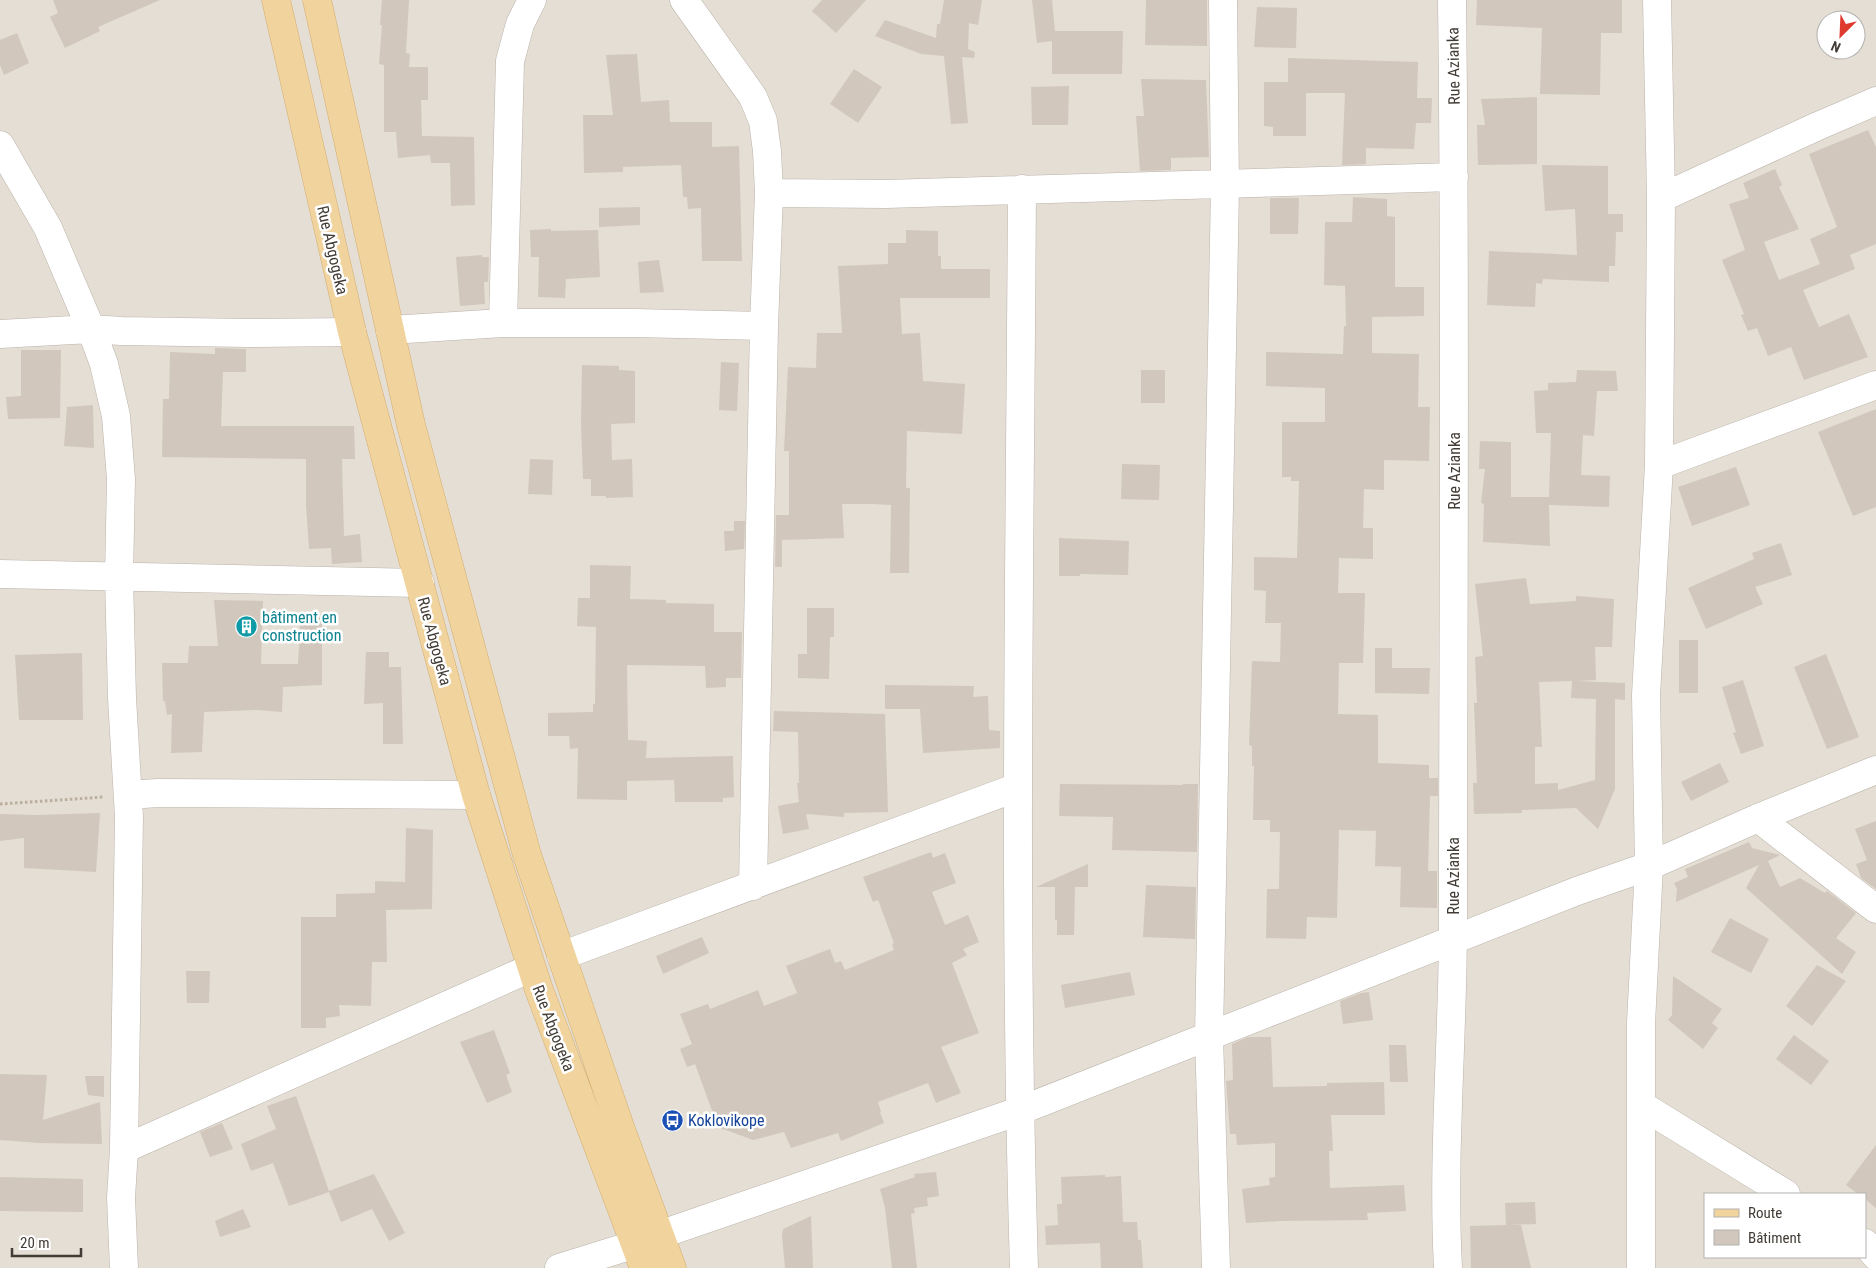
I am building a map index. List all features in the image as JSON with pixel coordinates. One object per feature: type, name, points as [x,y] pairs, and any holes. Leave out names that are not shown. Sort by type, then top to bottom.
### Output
[{"type":"main road","name":"Rue Abgogeka","points":[[276,0],[352,332],[476,795],[531,968],[646,1249],[672,1268]]},
{"type":"main road","name":"Rue Abgogeka","points":[[317,0],[411,425],[524,846],[561,956],[646,1249]]},
{"type":"street","points":[[503,323],[510,61],[520,24],[532,0]]},
{"type":"street","points":[[684,0],[753,97],[763,121],[768,151],[769,193],[764,326],[753,886]]},
{"type":"street","points":[[1216,1268],[1209,1037],[1225,184],[1223,0]]},
{"type":"street","name":"Rue Azianka","points":[[1448,1268],[1445,1220],[1453,941],[1454,177],[1452,0]]},
{"type":"street","points":[[1640,1268],[1641,1023],[1650,866],[1646,695],[1660,465],[1661,198],[1658,0]]},
{"type":"street","points":[[1661,198],[1876,101]]},
{"type":"street","points":[[0,144],[48,228],[104,364],[116,416],[120,479],[119,576],[122,698],[128,795],[124,1149],[121,1198],[124,1268]]},
{"type":"street","points":[[769,193],[886,194],[1454,177]]},
{"type":"street","points":[[1022,190],[1018,786],[1019,1111],[1024,1268]]},
{"type":"street","points":[[390,330],[503,323],[635,323],[764,326]]},
{"type":"street","points":[[0,334],[91,329],[248,333],[352,332]]},
{"type":"street","points":[[1660,465],[1876,385]]},
{"type":"street","points":[[0,574],[420,583]]},
{"type":"street","points":[[559,1268],[646,1249],[1019,1111],[1577,891],[1650,866],[1758,818],[1876,770]]},
{"type":"street","points":[[561,956],[1018,786]]},
{"type":"street","points":[[128,795],[158,793],[476,795]]},
{"type":"street","points":[[1758,818],[1876,910]]},
{"type":"street","points":[[124,1149],[531,968]]},
{"type":"street","points":[[1641,1105],[1784,1193]]},
{"type":"street","points":[[1866,1244],[1876,1256]]},
{"type":"path","points":[[0,804],[128,795]]},
{"type":"shaded area","points":[[0,0],[1876,0],[1876,1268],[0,1268]]},
{"type":"building","points":[[53,0],[160,0],[98,27],[100,31],[65,48],[50,17],[58,13]]},
{"type":"building","points":[[382,0],[409,0],[406,53],[410,54],[409,67],[428,67],[428,100],[421,100],[422,136],[474,137],[475,205],[451,206],[450,163],[431,163],[430,155],[398,158],[396,132],[384,132],[384,65],[379,64]]},
{"type":"building","points":[[822,0],[866,0],[836,33],[812,11]]},
{"type":"building","points":[[944,0],[982,0],[978,25],[969,23],[968,49],[975,52],[974,58],[962,57],[968,123],[951,124],[944,56],[921,54],[875,36],[885,20],[936,38],[937,24],[940,24]]},
{"type":"building","points":[[1032,0],[1052,0],[1055,31],[1123,31],[1122,74],[1052,74],[1052,41],[1037,43]]},
{"type":"building","points":[[1146,0],[1207,0],[1207,46],[1145,45]]},
{"type":"building","points":[[1477,0],[1622,0],[1622,33],[1601,33],[1600,95],[1540,94],[1542,28],[1476,25]]},
{"type":"building","points":[[1257,7],[1297,8],[1296,48],[1254,47]]},
{"type":"building","points":[[17,33],[29,63],[4,75],[0,65],[0,40]]},
{"type":"building","points":[[637,54],[641,102],[669,100],[670,122],[712,122],[712,147],[739,146],[742,261],[702,261],[701,208],[688,209],[687,197],[683,197],[681,165],[623,167],[623,172],[584,173],[583,115],[613,115],[606,55]]},
{"type":"building","points":[[1288,58],[1418,62],[1417,98],[1432,98],[1431,123],[1416,123],[1414,149],[1366,148],[1366,164],[1342,165],[1345,93],[1306,93],[1306,136],[1273,136],[1273,127],[1264,126],[1264,82],[1288,82]]},
{"type":"building","points":[[854,69],[882,87],[858,123],[830,104]]},
{"type":"building","points":[[1141,79],[1206,80],[1209,157],[1171,158],[1171,170],[1140,171],[1136,116],[1144,116]]},
{"type":"building","points":[[1069,86],[1068,125],[1032,125],[1031,87]]},
{"type":"building","points":[[1537,97],[1537,164],[1478,165],[1477,125],[1485,125],[1481,99]]},
{"type":"building","points":[[1868,130],[1876,147],[1876,244],[1850,255],[1855,269],[1803,290],[1819,327],[1849,314],[1868,357],[1804,380],[1791,347],[1768,356],[1757,328],[1748,331],[1741,315],[1744,314],[1722,260],[1745,250],[1729,204],[1749,198],[1743,183],[1775,169],[1782,185],[1779,187],[1799,229],[1764,242],[1779,280],[1820,264],[1810,239],[1837,227],[1809,154]]},
{"type":"building","points":[[1542,165],[1608,166],[1608,214],[1623,214],[1623,232],[1616,232],[1615,266],[1609,266],[1609,282],[1543,279],[1542,284],[1536,283],[1535,307],[1487,305],[1489,251],[1577,255],[1575,209],[1545,211]]},
{"type":"building","points":[[1353,197],[1387,199],[1387,216],[1395,217],[1395,287],[1424,287],[1424,316],[1372,317],[1372,353],[1419,354],[1418,407],[1430,407],[1429,461],[1384,460],[1384,490],[1364,489],[1363,528],[1373,528],[1373,559],[1339,558],[1338,593],[1365,593],[1363,663],[1339,663],[1338,714],[1378,715],[1378,763],[1429,765],[1429,778],[1438,778],[1438,796],[1430,796],[1428,871],[1437,871],[1437,908],[1400,907],[1401,867],[1375,866],[1376,831],[1339,830],[1337,918],[1307,917],[1306,939],[1266,938],[1267,889],[1279,889],[1280,832],[1270,832],[1270,820],[1253,820],[1254,766],[1252,766],[1252,746],[1249,745],[1252,661],[1280,662],[1281,623],[1265,623],[1266,591],[1254,590],[1254,557],[1297,558],[1299,481],[1291,481],[1291,477],[1282,477],[1282,422],[1325,422],[1325,388],[1266,386],[1266,352],[1343,354],[1344,326],[1346,326],[1345,286],[1324,285],[1325,222],[1352,222]]},
{"type":"building","points":[[1270,198],[1299,198],[1298,234],[1270,234]]},
{"type":"building","points":[[640,207],[640,225],[599,227],[599,208]]},
{"type":"building","points":[[551,229],[551,231],[598,230],[600,277],[566,279],[565,298],[538,297],[539,257],[531,257],[530,230]]},
{"type":"building","points":[[906,230],[938,231],[938,256],[941,256],[941,269],[990,269],[990,298],[900,298],[902,334],[920,333],[923,381],[965,384],[962,434],[907,431],[906,488],[910,488],[909,573],[890,573],[891,505],[873,504],[842,504],[844,538],[782,540],[782,567],[775,567],[776,515],[789,515],[789,451],[784,451],[788,367],[816,368],[817,333],[842,333],[838,266],[888,264],[888,243],[906,243]]},
{"type":"building","points":[[482,255],[482,257],[489,257],[488,282],[484,282],[485,304],[460,306],[456,257]]},
{"type":"building","points":[[659,260],[664,292],[640,293],[638,262]]},
{"type":"building","points":[[215,348],[246,349],[246,372],[223,372],[221,426],[354,426],[355,459],[342,459],[344,536],[360,534],[362,562],[332,564],[331,548],[309,549],[306,505],[306,459],[162,457],[163,399],[169,399],[170,352],[215,354]]},
{"type":"building","points":[[21,350],[61,350],[60,418],[8,419],[6,397],[21,396]]},
{"type":"building","points":[[721,362],[739,363],[737,411],[719,410]]},
{"type":"building","points":[[582,365],[619,366],[619,370],[635,371],[635,423],[611,424],[612,460],[632,459],[633,497],[606,498],[606,496],[591,496],[591,479],[583,479],[581,424]]},
{"type":"building","points":[[1141,370],[1165,370],[1165,403],[1141,403]]},
{"type":"building","points":[[1577,370],[1616,371],[1618,391],[1597,391],[1594,436],[1583,435],[1581,475],[1610,476],[1609,507],[1549,505],[1550,546],[1483,542],[1484,504],[1481,503],[1485,469],[1479,469],[1480,441],[1511,442],[1511,497],[1549,497],[1549,499],[1551,433],[1536,433],[1534,391],[1548,390],[1548,383],[1576,382]]},
{"type":"building","points":[[93,405],[94,448],[64,446],[67,407]]},
{"type":"building","points":[[1876,409],[1876,507],[1853,516],[1818,432]]},
{"type":"building","points":[[530,459],[553,460],[552,495],[528,494]]},
{"type":"building","points":[[1122,464],[1160,465],[1159,500],[1121,499]]},
{"type":"building","points":[[1736,467],[1750,505],[1692,526],[1678,487]]},
{"type":"building","points":[[734,521],[745,521],[744,549],[725,551],[724,531],[734,531]]},
{"type":"building","points":[[1059,538],[1129,541],[1128,575],[1080,574],[1080,576],[1059,576]]},
{"type":"building","points":[[1781,543],[1792,575],[1755,587],[1763,604],[1706,629],[1688,588],[1754,559],[1752,553]]},
{"type":"building","points":[[590,565],[631,566],[630,599],[666,600],[666,603],[714,604],[714,632],[742,632],[741,678],[726,678],[726,687],[706,688],[705,666],[627,665],[628,740],[647,741],[646,758],[733,756],[734,797],[723,798],[723,802],[675,802],[674,780],[627,781],[627,800],[577,799],[578,748],[570,749],[569,736],[548,736],[548,713],[593,712],[593,704],[595,704],[596,627],[577,626],[578,598],[590,598]]},
{"type":"building","points":[[1526,578],[1530,604],[1576,601],[1576,596],[1614,599],[1612,647],[1595,647],[1596,680],[1576,681],[1625,683],[1625,700],[1615,699],[1615,789],[1598,829],[1576,808],[1522,810],[1522,813],[1474,814],[1473,783],[1477,783],[1474,703],[1477,703],[1475,657],[1483,656],[1475,584]],"holes":[[[1572,681],[1571,698],[1596,699],[1595,780],[1558,790],[1558,783],[1535,784],[1535,747],[1542,747],[1539,682]]]},
{"type":"building","points":[[214,600],[263,601],[261,664],[298,664],[301,612],[322,614],[322,685],[283,687],[282,712],[257,710],[204,712],[202,752],[171,753],[172,714],[167,715],[165,701],[163,701],[162,663],[188,663],[189,646],[218,646]]},
{"type":"building","points":[[807,608],[834,608],[834,637],[830,637],[829,679],[798,678],[798,654],[807,654]]},
{"type":"building","points":[[1679,640],[1698,640],[1698,693],[1679,693]]},
{"type":"building","points":[[1375,648],[1392,648],[1392,668],[1430,668],[1429,694],[1375,693]]},
{"type":"building","points":[[366,652],[389,652],[389,667],[401,667],[403,744],[383,744],[383,703],[364,704]]},
{"type":"building","points":[[82,653],[83,720],[19,720],[15,655]]},
{"type":"building","points":[[1826,654],[1859,737],[1827,749],[1794,667]]},
{"type":"building","points":[[1743,680],[1764,746],[1741,754],[1733,733],[1736,732],[1722,687]]},
{"type":"building","points":[[885,685],[974,686],[973,697],[988,696],[989,730],[1000,731],[1000,748],[923,753],[920,709],[885,709]]},
{"type":"building","points":[[774,711],[885,714],[888,812],[844,813],[844,817],[806,814],[809,829],[783,834],[778,806],[799,802],[797,783],[799,783],[798,732],[773,731]]},
{"type":"building","points":[[1720,763],[1729,782],[1691,801],[1681,782]]},
{"type":"building","points":[[1060,784],[1198,784],[1197,852],[1112,850],[1113,817],[1059,816]]},
{"type":"building","points":[[100,813],[96,872],[24,868],[24,838],[0,841],[0,814]]},
{"type":"building","points":[[1876,821],[1876,889],[1861,878],[1856,864],[1867,860],[1855,829]]},
{"type":"building","points":[[406,828],[433,830],[432,909],[386,910],[387,962],[372,962],[371,1006],[339,1005],[340,1016],[326,1018],[326,1028],[301,1028],[301,917],[336,917],[336,894],[375,893],[375,881],[405,882]]},
{"type":"building","points":[[1749,842],[1752,848],[1780,855],[1768,861],[1780,887],[1800,878],[1825,893],[1827,891],[1856,913],[1836,938],[1856,952],[1842,974],[1746,888],[1759,865],[1676,902],[1677,889],[1674,883],[1688,877],[1685,869]]},
{"type":"building","points":[[931,852],[933,858],[945,853],[956,883],[932,892],[945,925],[968,915],[979,942],[963,949],[967,955],[952,963],[979,1033],[941,1047],[961,1093],[936,1103],[928,1083],[878,1102],[884,1123],[841,1141],[838,1133],[791,1148],[784,1132],[753,1140],[718,1127],[695,1064],[687,1067],[680,1049],[692,1044],[680,1014],[708,1004],[710,1009],[758,990],[764,1006],[797,993],[786,966],[830,949],[835,963],[841,961],[845,970],[894,950],[892,944],[894,943],[878,900],[873,902],[863,877]]},
{"type":"building","points":[[1088,864],[1088,887],[1075,887],[1074,935],[1057,935],[1055,887],[1036,887]]},
{"type":"building","points":[[1146,885],[1196,887],[1195,939],[1143,937]]},
{"type":"building","points":[[1730,918],[1769,939],[1751,973],[1711,952]]},
{"type":"building","points":[[702,937],[709,953],[663,974],[656,956]]},
{"type":"building","points":[[1817,965],[1846,981],[1812,1026],[1786,1006]]},
{"type":"building","points":[[186,971],[210,971],[209,1003],[187,1003]]},
{"type":"building","points":[[1130,972],[1135,995],[1065,1008],[1061,985]]},
{"type":"building","points":[[1673,976],[1722,1009],[1712,1023],[1718,1028],[1703,1049],[1668,1020],[1672,1015]]},
{"type":"building","points":[[1369,992],[1373,1020],[1343,1024],[1340,1001]]},
{"type":"building","points":[[494,1030],[510,1073],[506,1075],[512,1092],[487,1103],[460,1042]]},
{"type":"building","points":[[1794,1035],[1829,1061],[1811,1085],[1776,1059]]},
{"type":"building","points":[[1248,1037],[1271,1037],[1273,1087],[1327,1086],[1327,1083],[1384,1082],[1385,1115],[1331,1115],[1333,1151],[1329,1151],[1330,1188],[1404,1185],[1406,1211],[1367,1213],[1368,1220],[1246,1223],[1242,1189],[1270,1185],[1269,1178],[1275,1177],[1275,1143],[1237,1145],[1236,1134],[1230,1134],[1226,1081],[1233,1080],[1232,1044]]},
{"type":"building","points":[[1389,1045],[1406,1045],[1408,1082],[1390,1082]]},
{"type":"building","points":[[0,1074],[47,1075],[43,1120],[100,1102],[102,1144],[0,1140]]},
{"type":"building","points":[[85,1076],[104,1076],[104,1097],[88,1095]]},
{"type":"building","points":[[296,1096],[329,1191],[374,1174],[405,1233],[389,1241],[372,1209],[341,1222],[329,1192],[289,1206],[273,1163],[251,1171],[241,1144],[276,1129],[267,1106]]},
{"type":"building","points":[[222,1123],[233,1149],[210,1157],[200,1132]]},
{"type":"building","points":[[1876,1145],[1876,1208],[1866,1200],[1866,1193],[1857,1193],[1846,1185]]},
{"type":"building","points":[[936,1172],[939,1196],[927,1198],[928,1206],[914,1208],[915,1213],[911,1214],[917,1268],[892,1268],[885,1208],[880,1189],[915,1177],[914,1174]]},
{"type":"building","points":[[1105,1175],[1105,1177],[1121,1176],[1123,1222],[1137,1222],[1138,1240],[1141,1240],[1143,1268],[1101,1268],[1100,1243],[1046,1245],[1045,1226],[1058,1225],[1057,1204],[1062,1204],[1061,1177]]},
{"type":"building","points":[[0,1177],[83,1179],[83,1212],[0,1211]]},
{"type":"building","points":[[1535,1202],[1536,1224],[1508,1225],[1521,1225],[1531,1268],[1471,1268],[1470,1226],[1506,1225],[1505,1203]]},
{"type":"building","points":[[243,1209],[251,1227],[220,1237],[215,1221]]},
{"type":"building","points":[[811,1216],[813,1268],[785,1268],[783,1229]]},
{"type":"place","name":"bâtiment en construction","points":[[246,626]]},
{"type":"place","name":"Koklovikope","points":[[672,1120]]}]
